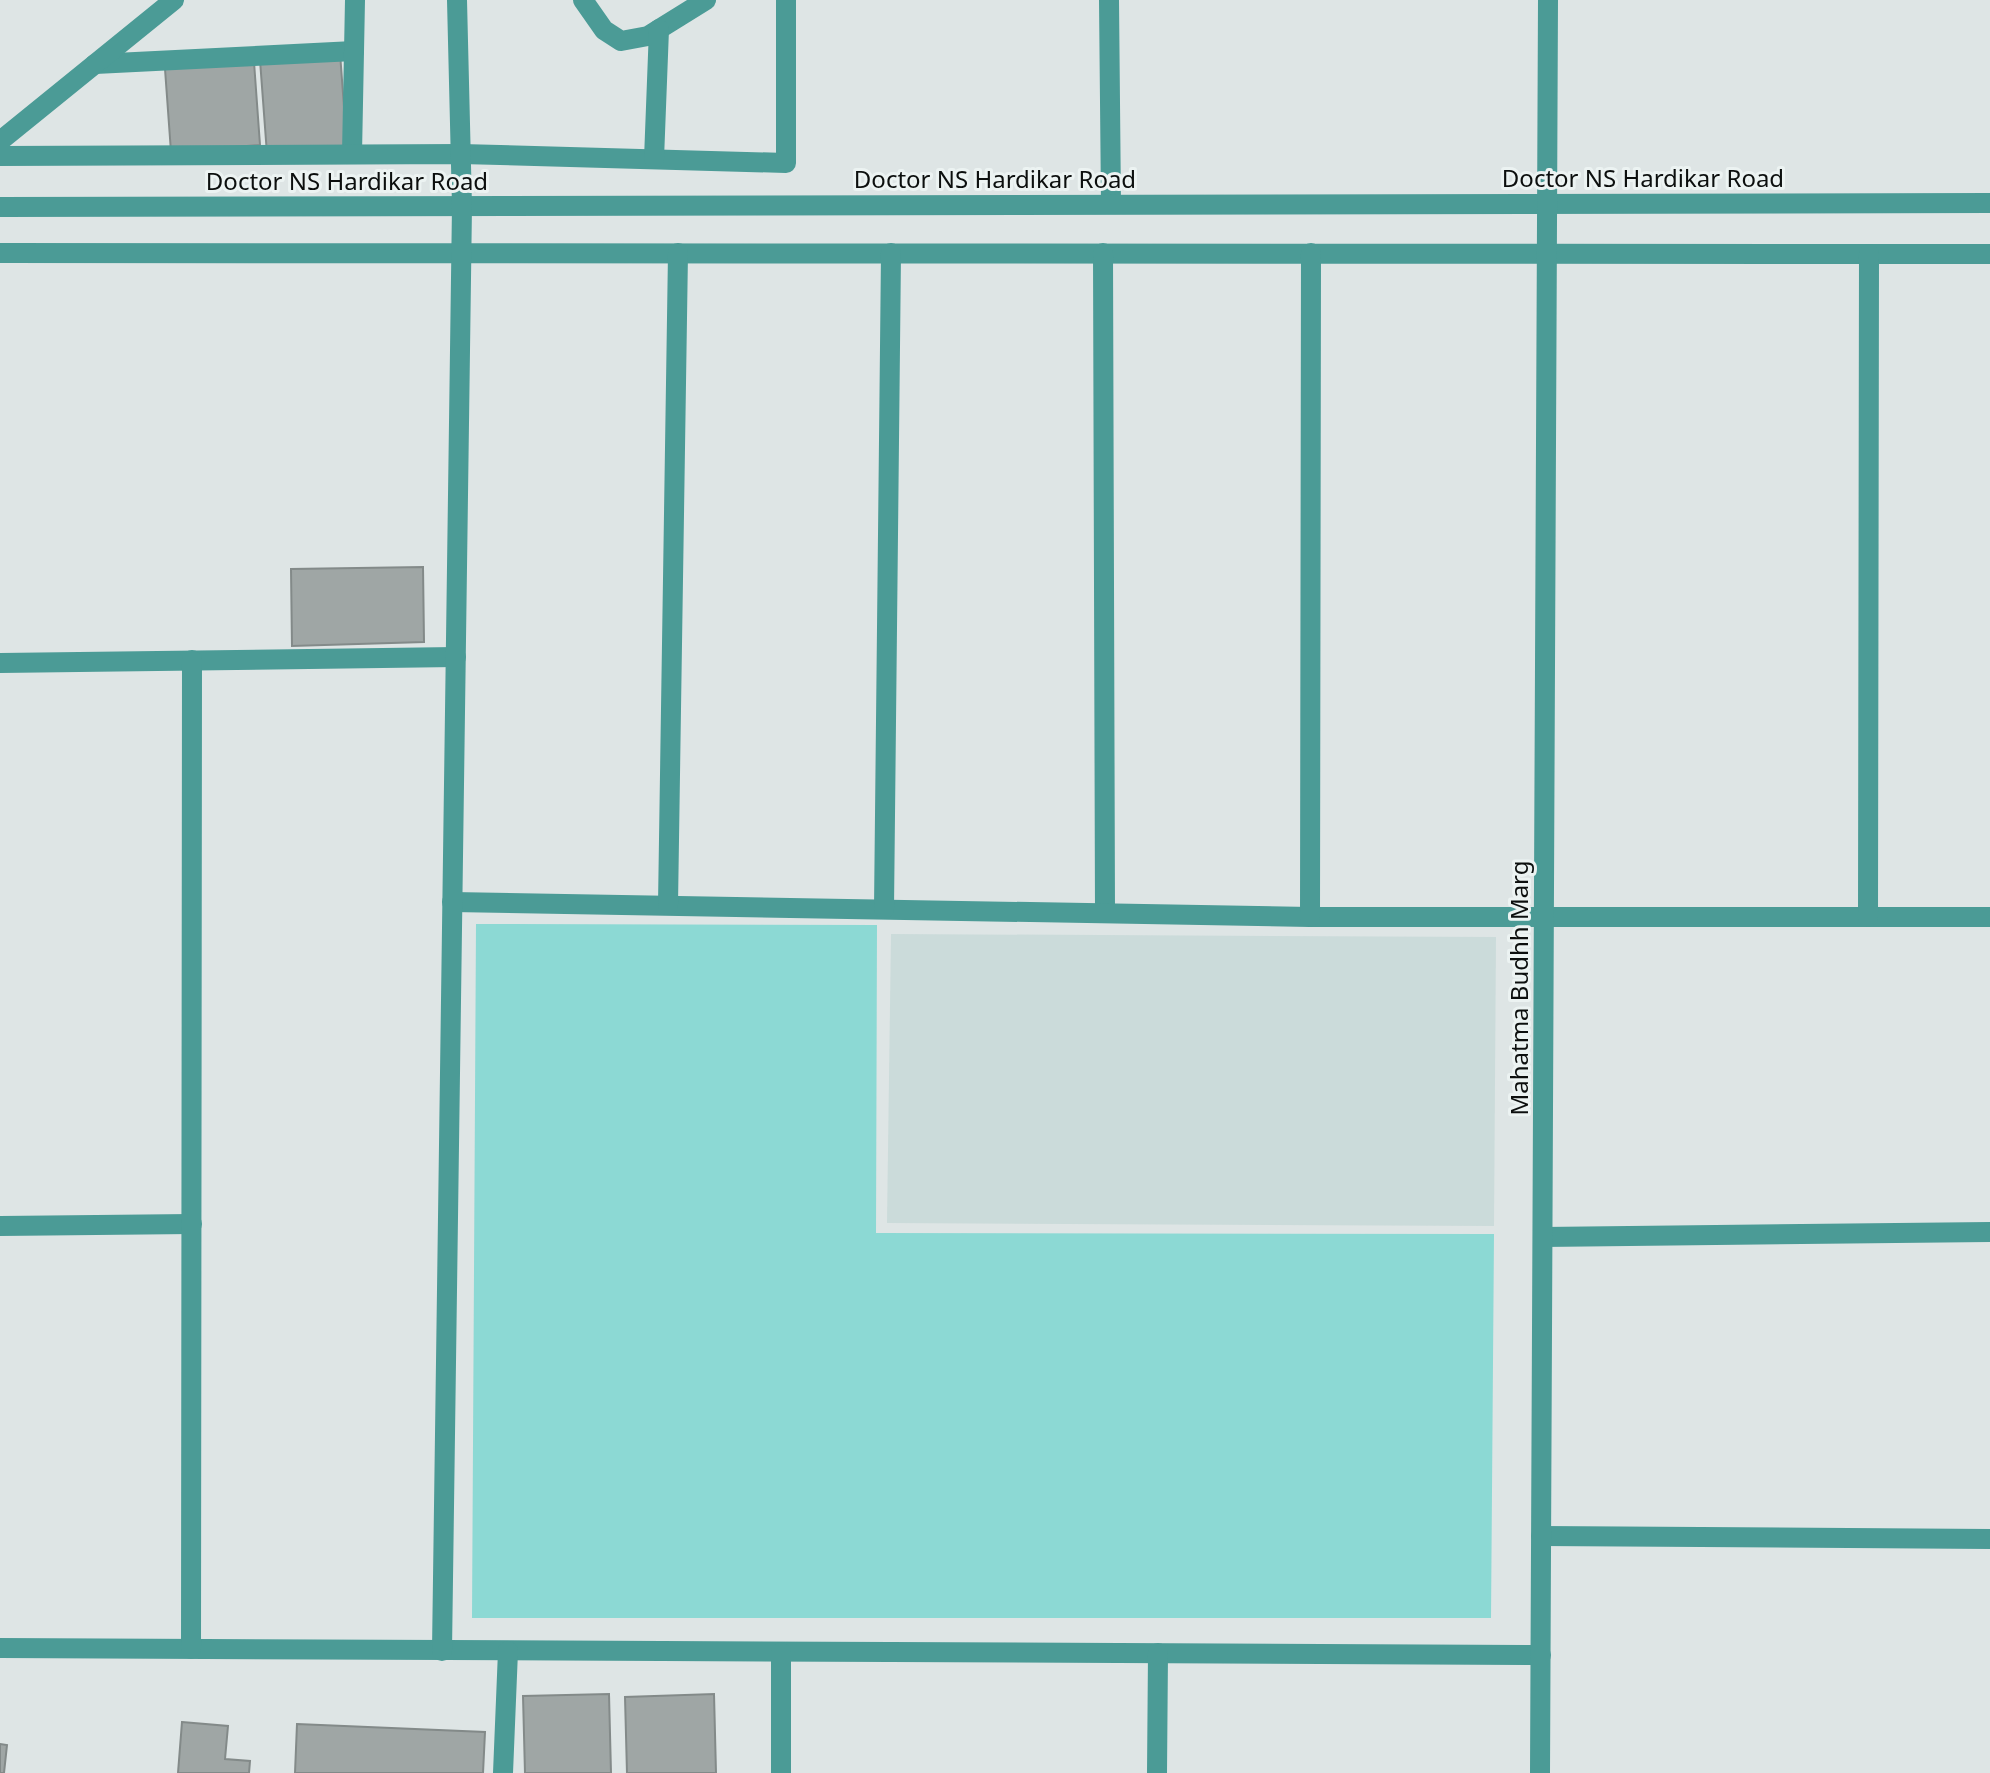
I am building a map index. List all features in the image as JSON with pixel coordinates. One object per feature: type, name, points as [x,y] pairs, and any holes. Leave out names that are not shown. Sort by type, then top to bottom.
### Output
[{"type":"street","points":[[0,141],[174,0]]},
{"type":"street","points":[[352,154],[355,0]]},
{"type":"street","points":[[442,1651],[462,206],[457,0]]},
{"type":"street","points":[[583,0],[604,30],[621,41],[648,36],[706,0]]},
{"type":"street","points":[[0,156],[461,154],[786,163],[786,0]]},
{"type":"street","points":[[1109,0],[1111,204]]},
{"type":"street","name":"Mahatma Budhh Marg","points":[[1540,1773],[1548,0]]},
{"type":"street","points":[[654,159],[659,29]]},
{"type":"street","points":[[95,64],[354,51]]},
{"type":"street","name":"Doctor NS Hardikar Road","points":[[0,207],[1990,203]]},
{"type":"street","points":[[0,253],[1990,254]]},
{"type":"street","points":[[668,905],[678,253]]},
{"type":"street","points":[[884,909],[891,253]]},
{"type":"street","points":[[1103,253],[1105,913]]},
{"type":"street","points":[[1310,917],[1311,253]]},
{"type":"street","points":[[1868,917],[1869,254]]},
{"type":"street","points":[[0,663],[456,657]]},
{"type":"street","points":[[191,1649],[192,660]]},
{"type":"street","points":[[452,902],[1310,917],[1990,917]]},
{"type":"street","points":[[0,1226],[192,1224]]},
{"type":"street","points":[[1543,1237],[1990,1232]]},
{"type":"street","points":[[1541,1536],[1990,1539]]},
{"type":"street","points":[[0,1648],[1541,1655]]},
{"type":"street","points":[[503,1773],[508,1651]]},
{"type":"street","points":[[781,1652],[781,1773]]},
{"type":"street","points":[[1157,1773],[1158,1653]]},
{"type":"shaded area","points":[[476,924],[877,925],[876,1233],[1494,1234],[1491,1618],[472,1618]]},
{"type":"shaded area","points":[[891,934],[1496,937],[1494,1226],[887,1223]]},
{"type":"building","points":[[340,53],[347,147],[267,154],[260,60]]},
{"type":"building","points":[[254,62],[260,145],[171,152],[165,69]]},
{"type":"building","points":[[423,567],[424,642],[292,646],[291,569]]},
{"type":"building","points":[[609,1694],[611,1773],[525,1773],[523,1696]]},
{"type":"building","points":[[714,1694],[716,1773],[627,1773],[625,1697]]},
{"type":"building","points":[[182,1722],[228,1726],[225,1759],[250,1761],[249,1773],[178,1773]]},
{"type":"building","points":[[297,1724],[485,1732],[483,1773],[295,1773]]},
{"type":"building","points":[[0,1744],[7,1745],[4,1773],[0,1773]]}]
